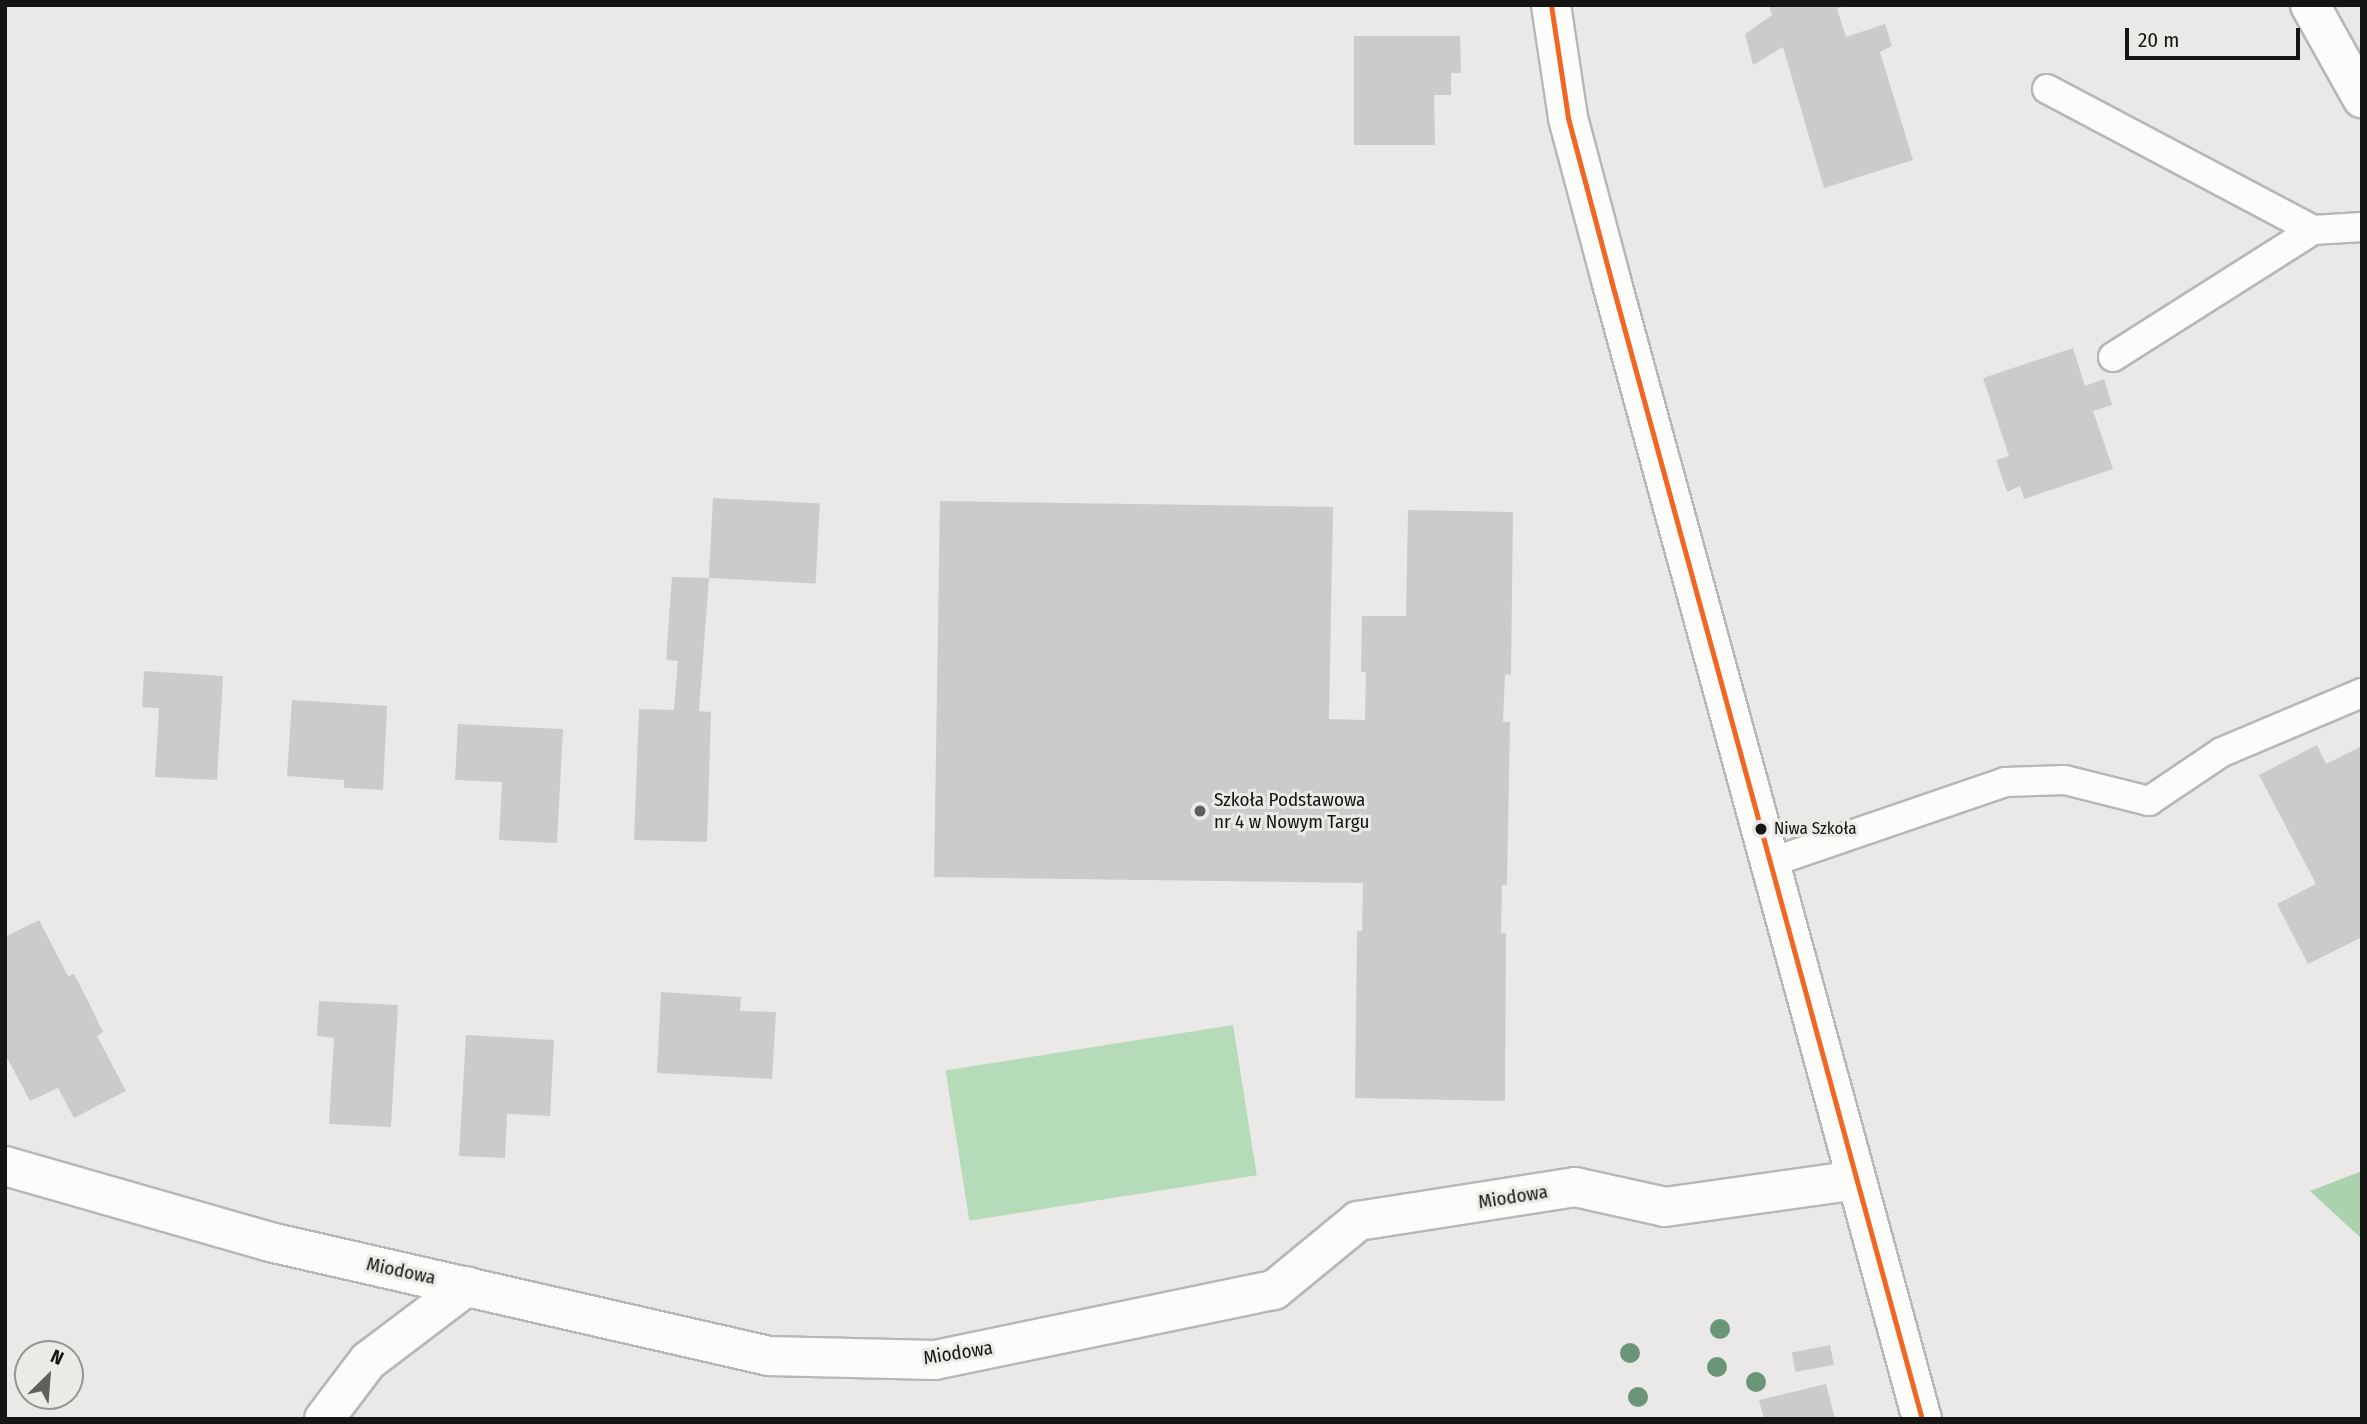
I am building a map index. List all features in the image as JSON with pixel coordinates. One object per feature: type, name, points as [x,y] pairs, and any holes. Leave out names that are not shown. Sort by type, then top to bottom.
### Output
[{"type":"street","points":[[1550,5],[1568,118],[1922,1419]]},
{"type":"street","points":[[2310,5],[2362,98]]},
{"type":"street","name":"Miodowa","points":[[5,1166],[270,1242],[769,1356],[934,1360],[1274,1290],[1358,1221],[1575,1187],[1665,1207],[1856,1180]]},
{"type":"street","points":[[324,1419],[368,1361],[467,1286]]},
{"type":"lane","points":[[2047,89],[2313,230]]},
{"type":"lane","points":[[2113,357],[2313,230],[2362,227]]},
{"type":"lane","points":[[1772,862],[2005,782],[2065,780],[2149,801],[2222,752],[2362,693]]},
{"type":"green space","points":[[1233,1025],[1257,1175],[969,1221],[946,1071]]},
{"type":"green space","points":[[2362,1171],[2362,1239],[2310,1191]]},
{"type":"building","points":[[1769,5],[1844,5],[1837,9],[1846,37],[1885,24],[1892,46],[1880,52],[1913,160],[1824,188],[1783,47],[1753,65],[1745,34],[1772,15]]},
{"type":"building","points":[[1354,36],[1460,36],[1461,73],[1451,73],[1451,95],[1434,95],[1435,145],[1354,145]]},
{"type":"building","points":[[2073,348],[2085,386],[2104,379],[2112,405],[2093,411],[2113,469],[2024,499],[2020,486],[2007,492],[1996,460],[2009,456],[1983,378]]},
{"type":"building","points":[[713,498],[820,504],[816,583],[709,578]]},
{"type":"building","points":[[940,501],[1333,507],[1329,719],[1365,720],[1366,672],[1361,672],[1362,616],[1406,616],[1408,510],[1513,512],[1511,675],[1505,674],[1503,722],[1510,722],[1507,885],[1502,885],[1501,933],[1506,933],[1505,1101],[1355,1098],[1357,931],[1362,931],[1363,883],[934,877]]},
{"type":"building","points":[[672,577],[709,578],[699,711],[711,712],[707,842],[634,840],[639,709],[674,710],[678,661],[666,660]]},
{"type":"building","points":[[144,671],[223,676],[217,780],[155,777],[159,708],[142,707]]},
{"type":"building","points":[[292,700],[387,706],[383,790],[344,788],[344,780],[287,776]]},
{"type":"building","points":[[458,724],[563,729],[557,843],[499,840],[502,782],[455,780]]},
{"type":"building","points":[[2317,745],[2326,764],[2362,746],[2362,937],[2308,964],[2277,904],[2316,884],[2259,775]]},
{"type":"building","points":[[39,920],[68,976],[74,974],[89,1003],[103,1032],[97,1036],[126,1091],[74,1118],[58,1088],[30,1101],[5,1054],[5,937]]},
{"type":"building","points":[[661,992],[741,997],[740,1011],[776,1012],[772,1079],[657,1073]]},
{"type":"building","points":[[319,1001],[398,1005],[391,1127],[329,1124],[334,1038],[317,1036]]},
{"type":"building","points":[[466,1035],[554,1040],[550,1116],[507,1114],[505,1158],[459,1156]]},
{"type":"building","points":[[1830,1345],[1834,1365],[1796,1372],[1792,1352]]},
{"type":"building","points":[[1826,1384],[1835,1419],[1764,1419],[1759,1400]]},
{"type":"transit line","points":[[1551,5],[1568,118],[1922,1419]]},
{"type":"place","name":"Szkoła Podstawowa nr 4 w Nowym Targu","points":[[1200,811]]},
{"type":"place","name":"Niwa Szkoła","points":[[1761,829]]}]
